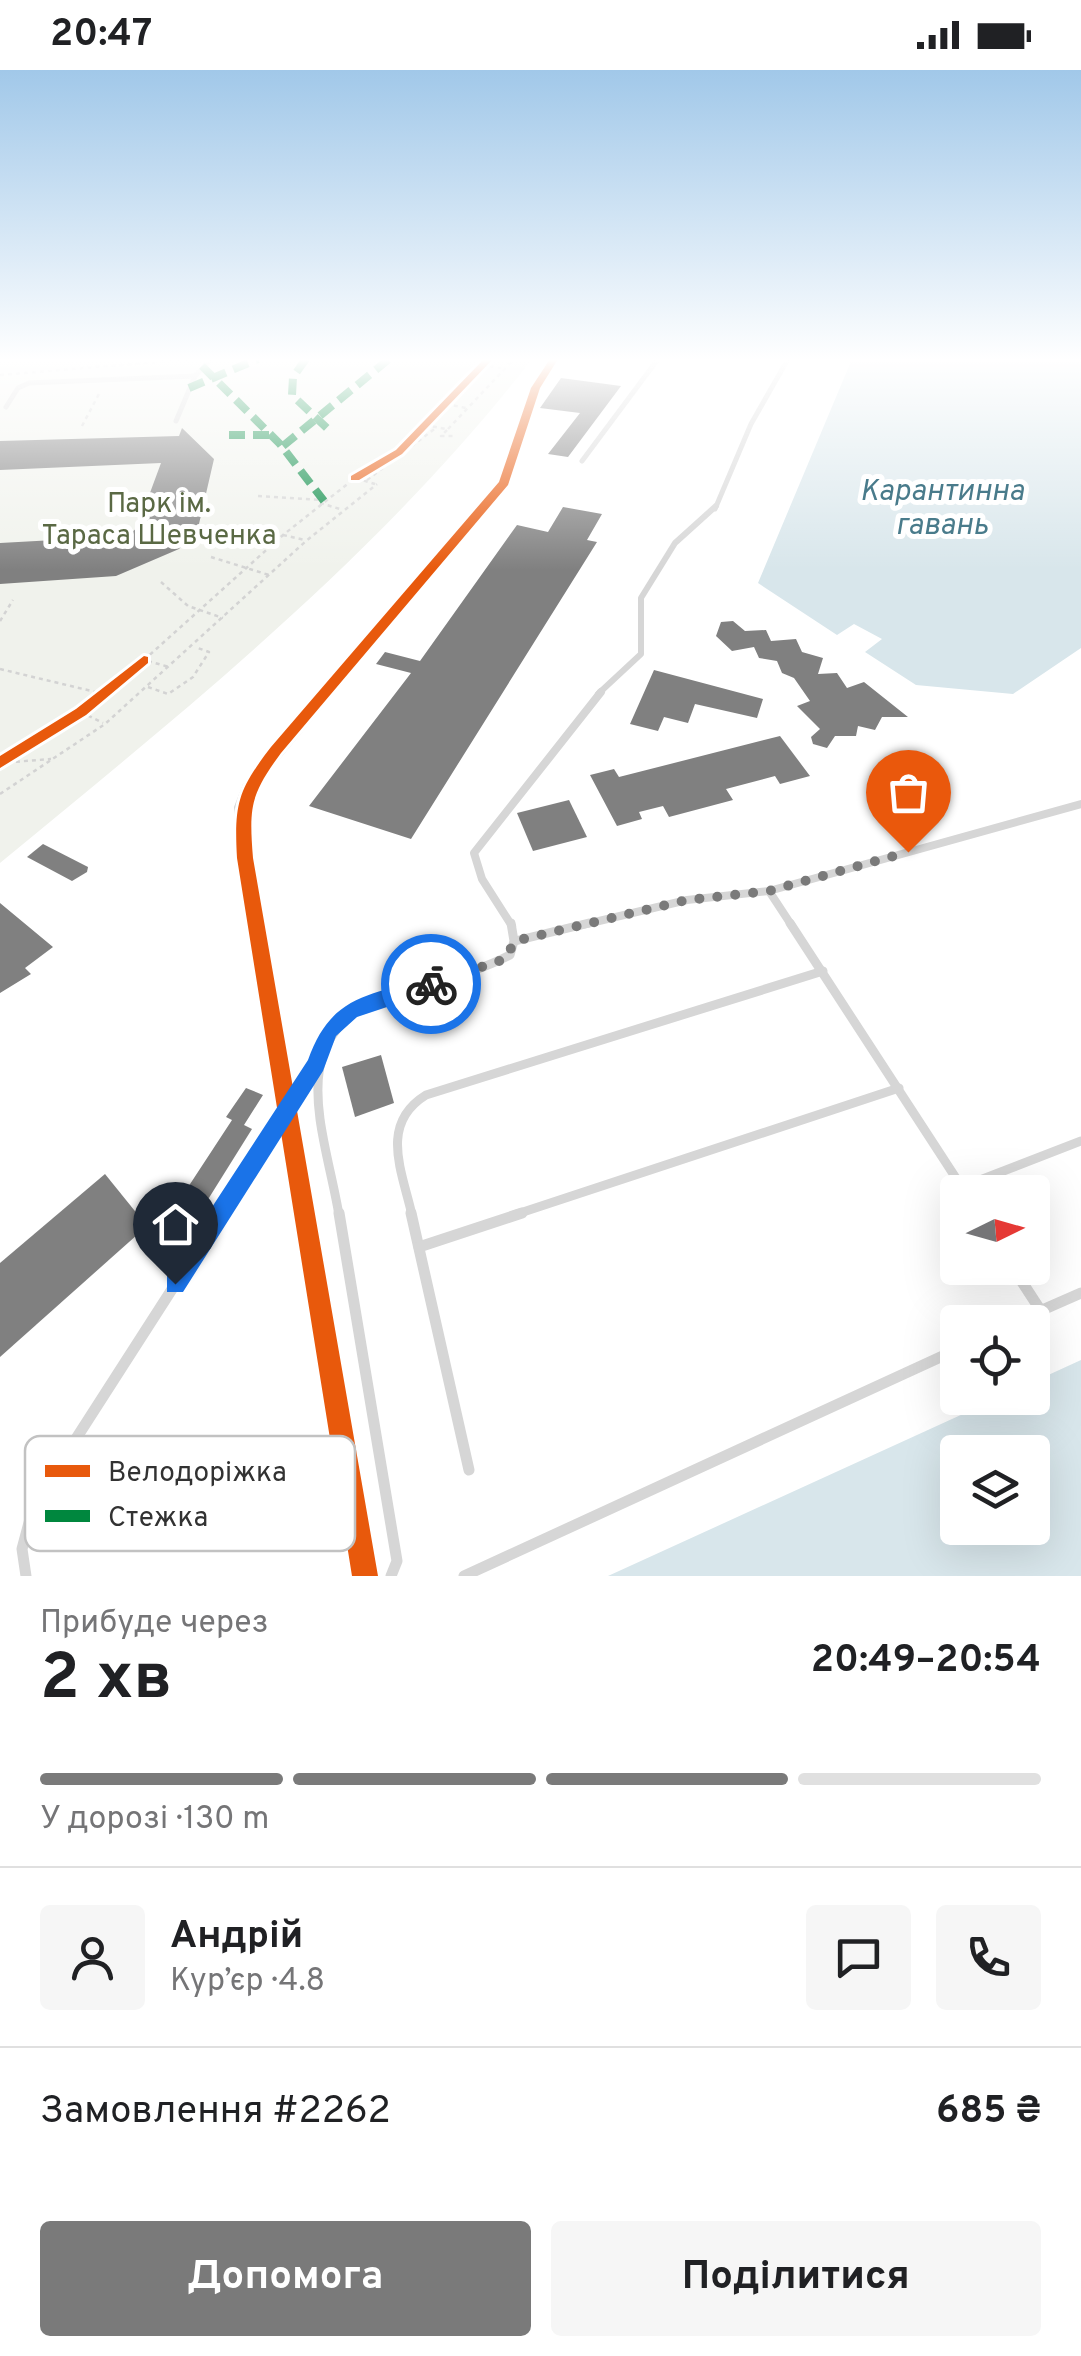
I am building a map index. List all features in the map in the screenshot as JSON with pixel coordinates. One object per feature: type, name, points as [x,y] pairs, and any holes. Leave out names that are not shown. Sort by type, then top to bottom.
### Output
[{"type":"street","points":[[341,1436],[241,808],[248,788],[276,750],[504,483],[522,429]]},
{"type":"street","points":[[355,1519],[365,1576]]},
{"type":"lane","points":[[582,461],[606,429]]},
{"type":"lane","points":[[78,1436],[316,1065],[328,1031],[351,1011],[510,955],[515,941],[506,912],[474,866],[474,852],[593,699],[641,654],[641,598],[675,543],[711,514],[720,500],[749,429]]},
{"type":"lane","points":[[515,941],[687,900],[769,891],[1081,804]]},
{"type":"lane","points":[[769,891],[954,1175]]},
{"type":"lane","points":[[469,1470],[395,1142],[396,1122],[409,1105],[426,1095],[822,971]]},
{"type":"lane","points":[[316,1065],[397,1561],[390,1576]]},
{"type":"lane","points":[[419,1247],[899,1088]]},
{"type":"lane","points":[[1000,1175],[1081,1141]]},
{"type":"lane","points":[[1050,1306],[1081,1293]]},
{"type":"lane","points":[[464,1576],[940,1357]]},
{"type":"lane","points":[[25,1538],[22,1549],[26,1576]]},
{"type":"path","points":[[170,668],[138,665],[322,502],[361,479],[427,429]]},
{"type":"path","points":[[448,429],[441,436],[454,436]]},
{"type":"path","points":[[0,794],[105,724],[148,688],[306,541],[376,484],[361,479]]},
{"type":"path","points":[[258,496],[322,502],[342,510]]},
{"type":"path","points":[[283,534],[306,541]]},
{"type":"path","points":[[210,557],[270,575]]},
{"type":"path","points":[[161,582],[172,597],[198,612],[224,618]]},
{"type":"path","points":[[1,618],[13,600]]},
{"type":"path","points":[[148,688],[168,694],[181,687],[206,663],[209,652],[193,647]]},
{"type":"path","points":[[0,669],[104,694]]},
{"type":"path","points":[[75,716],[118,682]]},
{"type":"path","points":[[75,716],[105,724]]},
{"type":"path","points":[[0,763],[29,745]]},
{"type":"path","points":[[0,763],[52,758]]},
{"type":"green space","name":"Парк ім. Тараса Шевченка","points":[[0,429],[475,429],[348,563],[280,626],[0,863]]},
{"type":"water","name":"Карантинна гавань","points":[[823,429],[1081,429],[1081,648],[1013,694],[916,685],[865,652],[882,639],[854,624],[837,635],[758,583]]},
{"type":"water","points":[[1081,1360],[1081,1576],[608,1576],[961,1415],[1050,1415],[1050,1374]]},
{"type":"building","points":[[183,429],[214,459],[199,524],[179,549],[116,576],[0,584],[0,543],[127,536],[137,528],[161,463],[0,470],[0,441],[179,436]]},
{"type":"building","points":[[567,429],[589,429],[568,457],[548,454]]},
{"type":"building","points":[[563,507],[602,514],[587,540],[597,542],[411,839],[309,806],[411,673],[376,664],[385,652],[420,661],[517,525],[548,532]]},
{"type":"building","points":[[733,621],[745,631],[766,630],[771,641],[796,639],[802,652],[823,658],[818,674],[837,673],[847,688],[864,682],[908,717],[882,717],[875,730],[858,726],[856,736],[835,736],[827,748],[813,744],[811,737],[820,729],[797,706],[810,701],[794,678],[782,673],[777,661],[759,658],[754,647],[732,651],[716,636],[721,622]]},
{"type":"building","points":[[654,670],[763,699],[757,718],[695,704],[688,723],[664,717],[658,731],[630,724]]},
{"type":"building","points":[[780,736],[810,776],[780,784],[775,776],[726,789],[733,800],[669,817],[663,806],[639,812],[642,819],[617,826],[590,775],[614,769],[619,777]]},
{"type":"building","points":[[569,800],[587,837],[533,851],[517,813]]},
{"type":"building","points":[[43,844],[88,867],[87,872],[72,881],[27,857]]},
{"type":"building","points":[[0,903],[53,947],[25,968],[31,974],[0,993]]},
{"type":"building","points":[[381,1055],[394,1103],[355,1117],[342,1067]]},
{"type":"building","points":[[246,1088],[263,1095],[244,1125],[252,1129],[197,1217],[175,1207],[232,1120],[226,1117]]},
{"type":"building","points":[[105,1174],[147,1226],[0,1357],[0,1263]]},
{"type":"marked path","points":[[266,429],[324,501]]},
{"type":"marked path","points":[[283,446],[303,429]]},
{"type":"marked path","points":[[229,435],[270,435]]},
{"type":"cycle path","points":[[355,478],[399,452],[421,429]]},
{"type":"cycle path","points":[[342,1436],[245,858],[244,811],[249,790],[276,750],[504,483],[522,429]]},
{"type":"cycle path","points":[[0,763],[81,712],[144,660]]},
{"type":"cycle path","points":[[355,1516],[365,1576]]},
{"type":"way so far","points":[[431,984],[505,959],[515,941],[687,900],[769,891],[908,852]]},
{"type":"route","points":[[175,1284],[316,1065],[328,1031],[351,1011],[431,984]]}]
